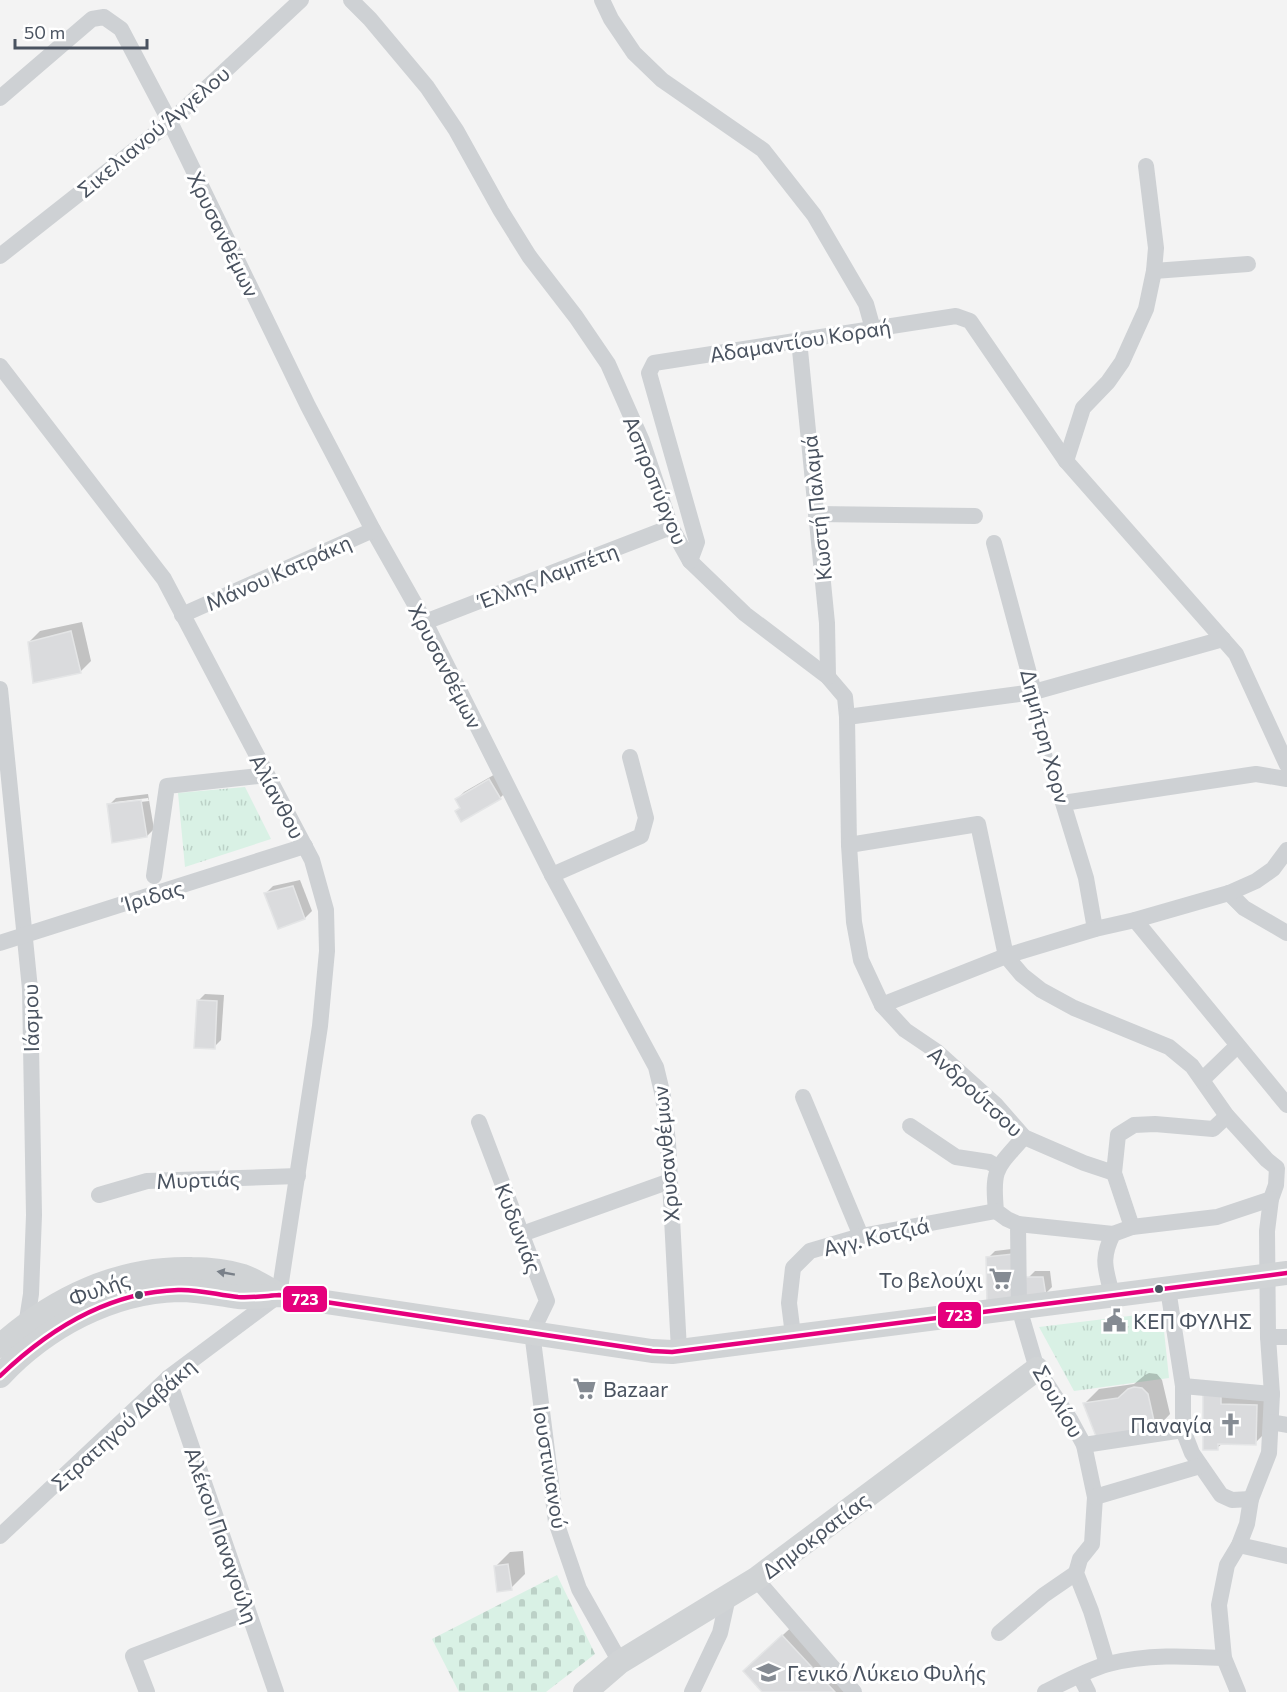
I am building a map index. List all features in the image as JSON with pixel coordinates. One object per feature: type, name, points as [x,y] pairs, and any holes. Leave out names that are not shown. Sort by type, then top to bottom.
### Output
[{"type":"main road","name":"Φυλής","points":[[0,1376],[32,1335],[62,1302],[99,1284],[129,1275],[177,1269],[221,1271],[244,1276],[279,1295],[652,1351],[672,1352],[1278,1274]]},
{"type":"main road","name":"Φυλής","points":[[0,1346],[32,1335]]},
{"type":"main road","name":"Δημοκρατίας","points":[[585,1692],[620,1662],[756,1579],[1037,1369]]},
{"type":"street","name":"Σικελιανού Άγγελου","points":[[0,256],[170,122],[301,0]]},
{"type":"street","name":"Ασπροπύργου","points":[[351,0],[370,19],[427,87],[456,130],[529,256],[576,317],[608,364],[642,441],[671,527],[690,561],[745,614],[828,677],[845,697],[849,845],[854,922],[861,960],[882,1005]]},
{"type":"street","points":[[603,0],[611,19],[634,53],[662,80],[763,150],[814,215],[867,304],[873,329]]},
{"type":"street","name":"Χρυσανθέμων","points":[[0,98],[92,19],[104,17],[121,29],[170,122],[308,406],[373,530],[425,622],[552,875],[656,1068],[663,1096],[679,1350]]},
{"type":"street","points":[[1146,166],[1156,248],[1146,309],[1122,362],[1108,382],[1083,408],[1066,461],[1236,654],[1287,765]]},
{"type":"street","points":[[1154,271],[1248,264]]},
{"type":"street","name":"Αδαμαντίου Κοραή","points":[[690,561],[697,542],[649,373],[654,363],[956,316],[970,321],[1066,461]]},
{"type":"street","name":"Κωστή Παλαμά","points":[[799,340],[827,622],[828,677]]},
{"type":"street","name":"Αλίανθου","points":[[0,366],[164,579],[312,860],[326,910],[327,951],[320,1026],[279,1295]]},
{"type":"street","points":[[816,513],[975,516]]},
{"type":"street","name":"Έλλης Λαμπέτη","points":[[425,622],[671,527]]},
{"type":"street","name":"Μάνου Κατράκη","points":[[182,615],[373,530]]},
{"type":"street","name":"Δημήτρη Χορν","points":[[994,543],[1034,692]]},
{"type":"street","points":[[847,717],[1034,692],[1223,639]]},
{"type":"street","name":"Ιάσμου","points":[[0,689],[30,988],[34,1215],[32,1335]]},
{"type":"street","points":[[552,875],[641,836],[646,818],[630,757]]},
{"type":"street","points":[[1064,803],[1256,774],[1287,779]]},
{"type":"street","points":[[153,876],[166,786],[267,775]]},
{"type":"street","name":"Δημήτρη Χορν","points":[[1064,803],[1086,878],[1095,929]]},
{"type":"street","points":[[849,845],[978,824],[1006,956],[1022,975],[1041,990],[1074,1008],[1169,1047],[1192,1066],[1227,1116],[1267,1160],[1282,1166],[1271,1199],[1267,1230],[1278,1274],[1268,1337],[1272,1394],[1279,1423],[1251,1499],[1247,1524],[1239,1545],[1227,1565],[1219,1605],[1224,1658],[1238,1692]]},
{"type":"street","name":"Ίριδας","points":[[0,943],[305,846]]},
{"type":"street","points":[[882,1005],[1006,956],[1229,893],[1256,881],[1272,868],[1287,850]]},
{"type":"street","points":[[1229,893],[1244,908],[1287,933]]},
{"type":"street","points":[[1135,920],[1287,1105]]},
{"type":"street","name":"Ανδρούτσου","points":[[882,1005],[905,1030],[936,1052],[996,1105],[1024,1137],[1084,1163],[1114,1173]]},
{"type":"street","points":[[1203,1079],[1237,1046]]},
{"type":"street","points":[[802,1097],[861,1236]]},
{"type":"street","points":[[1132,1227],[1114,1173],[1118,1135],[1134,1125],[1155,1124],[1212,1129],[1227,1116]]},
{"type":"street","name":"Κυδωνιάς","points":[[479,1122],[547,1301],[532,1332]]},
{"type":"street","points":[[910,1126],[956,1156],[989,1162],[998,1167]]},
{"type":"street","points":[[1024,1137],[998,1167],[993,1183],[996,1211],[1007,1220],[1018,1224],[1113,1234],[1132,1227],[1217,1217],[1271,1199]]},
{"type":"street","name":"Μυρτιάς","points":[[99,1195],[147,1181],[298,1176]]},
{"type":"street","points":[[522,1234],[670,1182]]},
{"type":"street","name":"Αγγ. Κοτζιά","points":[[793,1335],[789,1303],[794,1268],[810,1251],[861,1236],[996,1211]]},
{"type":"street","name":"Σουλίου","points":[[1018,1224],[1019,1308],[1037,1369],[1084,1445],[1095,1497],[1092,1544],[1080,1559],[1076,1573]]},
{"type":"street","points":[[1112,1295],[1104,1263],[1105,1250],[1113,1234]]},
{"type":"street","points":[[1168,1289],[1183,1386],[1183,1430],[1192,1453],[1221,1495],[1232,1500],[1251,1499]]},
{"type":"street","name":"Στρατηγού Δαβάκη","points":[[0,1536],[168,1378],[279,1295]]},
{"type":"street","name":"Ιουστινιανού","points":[[532,1332],[556,1522],[579,1588],[620,1662]]},
{"type":"street","points":[[1268,1337],[1287,1337]]},
{"type":"street","name":"Αλέκου Παναγούλη","points":[[168,1378],[276,1692]]},
{"type":"street","points":[[1183,1386],[1272,1394]]},
{"type":"street","points":[[1084,1445],[1183,1430]]},
{"type":"street","points":[[1095,1497],[1200,1466]]},
{"type":"street","points":[[1239,1545],[1287,1557]]},
{"type":"street","points":[[999,1633],[1044,1595],[1076,1573],[1091,1611],[1107,1664]]},
{"type":"street","points":[[756,1579],[854,1692]]},
{"type":"street","points":[[693,1692],[720,1632],[728,1597]]},
{"type":"street","points":[[147,1692],[134,1656],[248,1612]]},
{"type":"street","points":[[1045,1692],[1107,1664],[1138,1658],[1186,1656],[1224,1658]]},
{"type":"street","points":[[1080,1676],[1088,1692]]},
{"type":"lane","name":"Δημήτρη Χορν","points":[[1034,692],[1052,771],[1064,803]]},
{"type":"green space","points":[[245,787],[271,839],[185,867],[178,793]]},
{"type":"green space","points":[[1162,1312],[1169,1378],[1074,1391],[1039,1327]]},
{"type":"green space","points":[[557,1575],[595,1654],[546,1692],[459,1692],[432,1639]]},
{"type":"building","points":[[71,631],[81,673],[33,683],[28,642]]},
{"type":"building","points":[[489,779],[501,799],[461,822],[455,811],[460,808],[455,799]]},
{"type":"building","points":[[141,800],[147,837],[112,843],[107,804]]},
{"type":"building","points":[[293,886],[305,919],[278,929],[264,893]]},
{"type":"building","points":[[197,1000],[217,1001],[215,1049],[194,1048]]},
{"type":"building","name":"Το βελούχι","points":[[1013,1254],[1017,1300],[987,1304],[986,1257]]},
{"type":"building","points":[[1026,1277],[1043,1277],[1046,1296],[1023,1298]]},
{"type":"building","points":[[1134,1387],[1142,1388],[1148,1394],[1156,1430],[1097,1439],[1083,1403],[1118,1398]]},
{"type":"building","name":"Παναγία","points":[[1203,1393],[1221,1394],[1221,1404],[1257,1405],[1256,1445],[1218,1444],[1218,1450],[1203,1450]]},
{"type":"building","points":[[508,1564],[512,1590],[497,1592],[494,1566]]},
{"type":"building","points":[[782,1635],[835,1692],[762,1692],[743,1671]]},
{"type":"transit line","name":"723","points":[[0,1376],[39,1343],[81,1316],[104,1306],[152,1292],[186,1290],[238,1297],[279,1295],[652,1351],[672,1352],[1287,1273]]},
{"type":"place","name":"Το βελούχι","points":[[1001,1279]]},
{"type":"place","name":"ΚΕΠ ΦΥΛΗΣ","points":[[1115,1320]]},
{"type":"place","name":"Bazaar","points":[[585,1388]]},
{"type":"place","name":"Παναγία","points":[[1230,1424]]},
{"type":"place","name":"Γενικό Λύκειο Φυλής","points":[[769,1672]]}]
